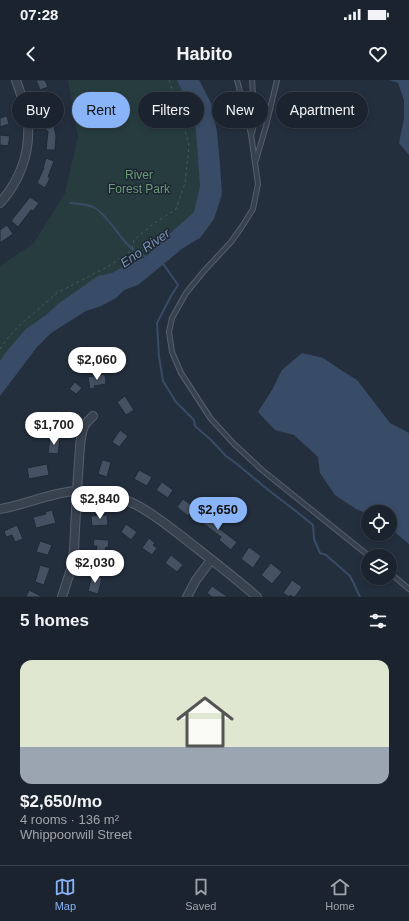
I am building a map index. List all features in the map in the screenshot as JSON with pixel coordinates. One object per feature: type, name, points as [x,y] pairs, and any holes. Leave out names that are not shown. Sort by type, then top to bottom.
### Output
[{"type":"street","points":[[0,203],[16,182],[22,169],[27,146],[27,114],[16,80]]},
{"type":"street","points":[[62,597],[71,569],[74,550],[82,432],[85,424],[94,416]]},
{"type":"street","points":[[0,509],[53,495],[77,491],[90,491],[120,497],[153,514],[257,597]]},
{"type":"street","points":[[187,597],[196,580],[211,560]]},
{"type":"lane","points":[[237,80],[251,134],[258,184],[253,209],[231,242],[204,271],[182,300],[172,318],[169,332],[172,352],[181,373],[211,419],[234,444],[262,470],[361,550]]},
{"type":"lane","points":[[251,134],[255,120],[252,80]]},
{"type":"lane","points":[[255,162],[266,126],[277,80]]},
{"type":"lane","points":[[397,579],[409,589]]},
{"type":"path","points":[[0,349],[20,325],[57,293],[109,266],[132,250],[134,240],[152,225],[176,209],[185,183],[188,146],[183,122],[169,80]]},
{"type":"green space","name":"River Forest Park","points":[[68,80],[190,80],[192,92],[138,92],[138,128],[197,128],[208,206],[188,231],[0,367],[0,266],[34,243],[65,193],[78,137],[76,128],[130,128],[130,92],[72,92],[72,103]]},
{"type":"water","points":[[177,80],[199,80],[211,103],[212,128],[216,128],[217,132],[222,194],[214,219],[200,238],[183,248],[138,285],[124,290],[116,298],[101,306],[86,311],[51,333],[37,347],[0,396],[0,361],[26,329],[98,276],[112,273],[146,257],[194,212],[200,186],[195,128],[204,128],[204,92],[183,92]]},
{"type":"water","points":[[389,80],[409,80],[409,155],[399,143],[404,118],[404,100],[398,83]]},
{"type":"water","points":[[302,353],[323,358],[357,380],[390,423],[409,433],[409,544],[397,534],[397,505],[361,505],[361,511],[335,495],[320,473],[318,457],[294,435],[275,430],[258,412],[272,390],[282,370]]},
{"type":"building","points":[[36,80],[45,80],[48,87],[40,90]]},
{"type":"building","points":[[7,116],[9,124],[0,127],[0,118]]},
{"type":"building","points":[[46,128],[55,128],[56,137],[55,150],[46,150],[48,131],[46,131]]},
{"type":"building","points":[[0,135],[10,136],[8,146],[0,145]]},
{"type":"building","points":[[46,158],[54,161],[48,177],[50,178],[45,188],[37,183],[44,168]]},
{"type":"building","points":[[30,197],[39,203],[33,211],[31,210],[18,227],[11,221]]},
{"type":"building","points":[[7,225],[13,234],[0,243],[0,230]]},
{"type":"building","points":[[105,374],[106,384],[94,386],[95,388],[90,389],[88,377]]},
{"type":"building","points":[[75,382],[82,388],[76,394],[69,389]]},
{"type":"building","points":[[125,396],[134,410],[126,415],[117,402]]},
{"type":"building","points":[[58,410],[67,414],[61,430],[51,426]]},
{"type":"building","points":[[120,430],[128,436],[119,447],[112,442]]},
{"type":"building","points":[[50,437],[60,438],[58,454],[48,453]]},
{"type":"building","points":[[102,460],[111,462],[107,477],[98,474]]},
{"type":"building","points":[[47,464],[49,475],[29,479],[27,468]]},
{"type":"building","points":[[139,470],[152,477],[147,486],[134,479]]},
{"type":"building","points":[[162,482],[173,490],[168,498],[156,490]]},
{"type":"building","points":[[183,499],[190,504],[193,501],[197,504],[188,516],[177,507]]},
{"type":"building","points":[[52,510],[56,523],[36,528],[33,517],[46,514],[45,512]]},
{"type":"building","points":[[206,513],[219,524],[217,527],[237,542],[231,550],[219,540],[221,537],[200,521]]},
{"type":"building","points":[[107,515],[108,525],[92,526],[91,516]]},
{"type":"building","points":[[126,524],[137,532],[131,540],[121,532]]},
{"type":"building","points":[[17,525],[23,539],[15,542],[12,535],[6,537],[4,531]]},
{"type":"building","points":[[149,538],[155,543],[153,545],[157,548],[152,555],[142,548]]},
{"type":"building","points":[[94,539],[109,540],[108,548],[106,547],[103,568],[94,567],[97,546],[93,546]]},
{"type":"building","points":[[40,541],[52,545],[48,555],[36,552]]},
{"type":"building","points":[[249,547],[261,556],[253,568],[241,559]]},
{"type":"building","points":[[171,555],[183,565],[177,572],[165,563]]},
{"type":"building","points":[[271,563],[282,572],[272,584],[261,575]]},
{"type":"building","points":[[40,565],[50,568],[44,585],[35,582]]},
{"type":"building","points":[[92,575],[102,578],[98,594],[88,591]]},
{"type":"building","points":[[292,580],[302,587],[295,597],[290,595],[289,597],[283,593]]},
{"type":"building","points":[[212,586],[228,597],[212,597],[207,593]]},
{"type":"building","points":[[29,590],[43,597],[26,597]]},
{"type":"waterway","name":"Eno River","points":[[70,203],[95,208],[104,216],[131,248],[147,257]]},
{"type":"waterway","points":[[162,262],[178,285],[157,323],[159,357],[163,381],[176,402],[194,420],[195,426],[226,456],[313,525],[314,539],[320,553],[326,555],[350,576],[360,597]]}]
